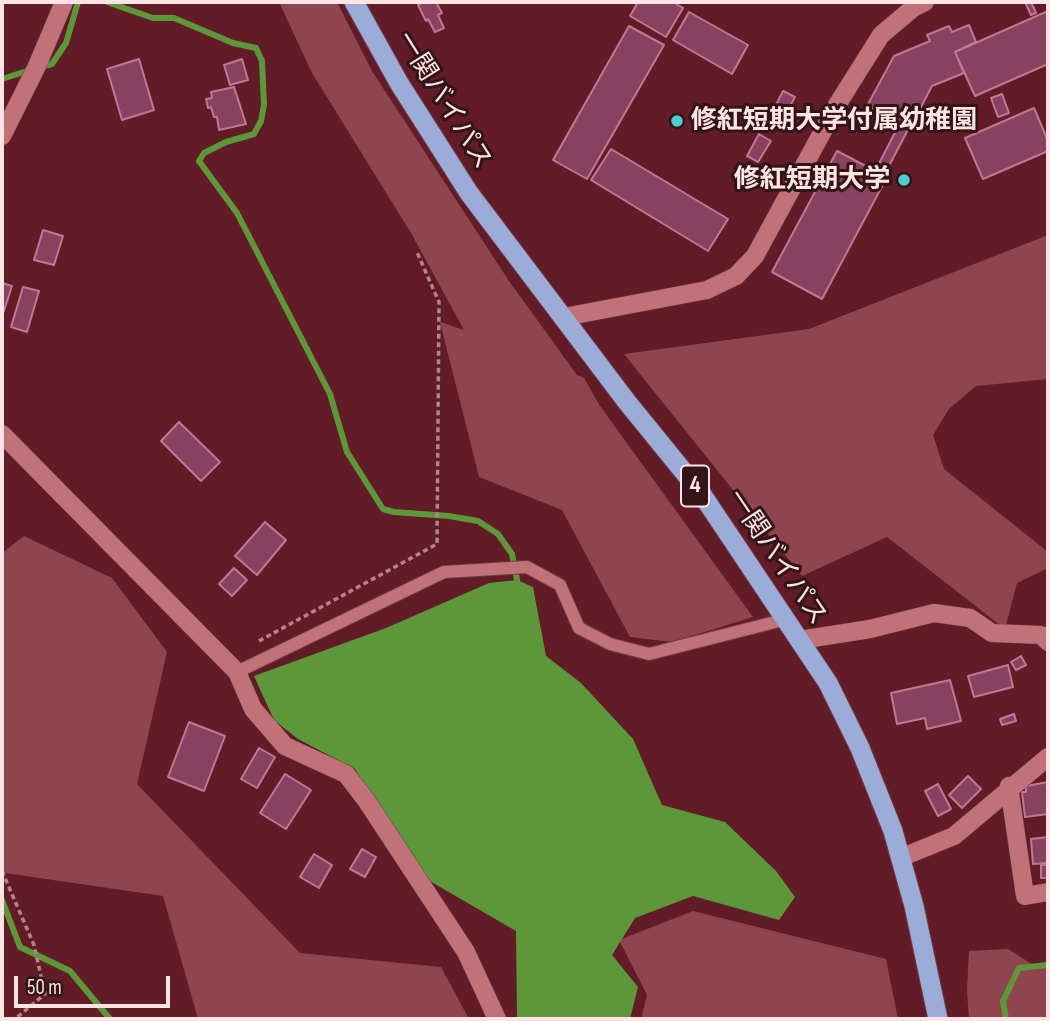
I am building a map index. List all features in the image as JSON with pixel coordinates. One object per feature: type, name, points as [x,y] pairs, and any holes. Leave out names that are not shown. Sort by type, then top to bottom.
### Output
[{"type":"highway","name":"一関バイパス","points":[[354,2],[399,83],[450,164],[509,247],[627,402],[701,493],[828,683],[860,748],[893,831],[914,906],[938,1019]]},
{"type":"street","points":[[2,136],[28,85],[64,2]]},
{"type":"street","points":[[564,317],[707,290],[736,276],[755,256],[837,105],[881,35],[913,8],[925,2]]},
{"type":"street","points":[[2,434],[237,672],[253,709],[285,746],[346,774],[466,952],[497,1019]]},
{"type":"street","points":[[800,640],[870,629],[934,613],[970,618],[992,633],[1041,635],[1048,642]]},
{"type":"street","points":[[900,858],[954,836],[1048,757]]},
{"type":"street","points":[[1010,787],[1025,896],[1048,892]]},
{"type":"lane","points":[[237,672],[444,572],[527,567],[560,585],[579,628],[610,644],[649,654],[787,619]]},
{"type":"path","points":[[258,641],[437,544],[439,302],[416,250]]},
{"type":"path","points":[[2,871],[34,945],[45,993],[15,1019]]},
{"type":"shaded area","points":[[279,2],[337,2],[372,71],[509,281],[577,375],[584,378],[600,406],[753,617],[672,642],[630,637],[562,510],[479,477],[440,322],[464,330],[411,233],[312,73]]},
{"type":"shaded area","points":[[1048,235],[1048,379],[976,386],[949,409],[933,435],[944,469],[1048,552],[1048,568],[1017,583],[1005,629],[887,537],[802,576],[624,354],[809,329]]},
{"type":"shaded area","points":[[24,536],[112,578],[167,652],[137,784],[300,953],[441,967],[469,1019],[198,1019],[163,896],[5,873],[2,878],[2,553]]},
{"type":"shaded area","points":[[517,580],[533,587],[546,656],[581,683],[633,739],[662,805],[725,822],[776,871],[795,897],[779,920],[693,896],[635,918],[612,955],[638,987],[630,1019],[517,1019],[516,931],[421,876],[355,769],[298,739],[274,720],[254,676],[386,628],[489,583]]},
{"type":"shaded area","points":[[693,911],[886,959],[898,1019],[641,1019],[647,995],[619,940]]},
{"type":"shaded area","points":[[1008,949],[1035,966],[1048,969],[1048,1019],[969,1019],[969,951]]},
{"type":"building","points":[[419,2],[436,2],[442,13],[438,15],[444,28],[435,32],[428,19],[426,21]]},
{"type":"building","points":[[638,2],[673,2],[683,8],[666,37],[630,16]]},
{"type":"building","points":[[1025,2],[1031,2],[1036,13],[1031,15]]},
{"type":"building","points":[[1048,11],[1048,64],[975,96],[955,52]]},
{"type":"building","points":[[689,12],[748,45],[732,74],[673,40]]},
{"type":"building","points":[[969,25],[976,42],[955,52],[964,73],[932,86],[910,128],[867,106],[894,56],[930,41],[927,35],[949,26],[952,32]]},
{"type":"building","points":[[629,26],[664,45],[587,179],[553,160]]},
{"type":"building","points":[[139,59],[154,110],[122,120],[107,69]]},
{"type":"building","points":[[242,59],[248,80],[230,85],[224,65]]},
{"type":"building","points":[[234,87],[246,124],[219,130],[217,117],[214,117],[211,107],[208,108],[206,99],[212,98],[211,92]]},
{"type":"building","points":[[783,91],[795,97],[784,117],[773,111]]},
{"type":"building","points":[[1002,94],[1009,113],[998,117],[991,98]]},
{"type":"building","points":[[1034,108],[1048,141],[1048,151],[983,179],[965,138]]},
{"type":"building","points":[[772,114],[778,118],[770,132],[763,128]]},
{"type":"building","points":[[900,123],[909,128],[884,175],[875,171]]},
{"type":"building","points":[[759,134],[771,141],[758,162],[747,156]]},
{"type":"building","points":[[611,149],[728,219],[708,251],[591,180]]},
{"type":"building","points":[[837,151],[887,177],[822,299],[772,272]]},
{"type":"building","points":[[740,165],[755,173],[751,180],[736,173]]},
{"type":"building","points":[[43,230],[63,236],[54,265],[34,260]]},
{"type":"building","points":[[2,283],[12,286],[2,317]]},
{"type":"building","points":[[23,287],[39,291],[27,332],[11,327]]},
{"type":"building","points":[[179,422],[220,462],[201,481],[161,441]]},
{"type":"building","points":[[265,522],[286,540],[257,575],[235,556]]},
{"type":"building","points":[[234,568],[247,580],[232,596],[219,584]]},
{"type":"building","points":[[1021,656],[1026,665],[1016,670],[1011,662]]},
{"type":"building","points":[[1008,665],[1013,687],[974,697],[968,676]]},
{"type":"building","points":[[950,680],[961,721],[927,729],[925,718],[897,724],[891,693]]},
{"type":"building","points":[[1014,714],[1016,721],[1002,725],[1000,719]]},
{"type":"building","points":[[189,722],[225,736],[204,791],[168,777]]},
{"type":"building","points":[[259,748],[275,757],[257,788],[241,779]]},
{"type":"building","points":[[285,774],[311,790],[286,829],[260,813]]},
{"type":"building","points":[[968,776],[981,789],[962,808],[949,795]]},
{"type":"building","points":[[1048,782],[1048,814],[1025,817],[1022,792],[1026,792],[1026,786]]},
{"type":"building","points":[[938,784],[951,809],[938,816],[925,791]]},
{"type":"building","points":[[1048,837],[1048,863],[1033,864],[1031,839]]},
{"type":"building","points":[[362,849],[376,857],[365,877],[350,869]]},
{"type":"building","points":[[314,854],[332,865],[319,888],[300,877]]},
{"type":"building","points":[[1041,865],[1048,865],[1048,878],[1041,878]]},
{"type":"waterway","points":[[40,67],[52,64],[66,43],[78,2]]},
{"type":"waterway","points":[[107,2],[153,18],[174,18],[233,43],[256,48],[262,61],[264,105],[261,121],[254,134],[226,142],[204,153],[199,161],[237,213],[330,394],[347,452],[383,509],[478,521],[498,534],[512,554],[517,580]]},
{"type":"waterway","points":[[2,79],[30,70]]},
{"type":"waterway","points":[[2,900],[20,947],[70,971],[110,1019]]},
{"type":"waterway","points":[[1006,1019],[1003,1001],[1019,968],[1048,965]]},
{"type":"place","name":"修紅短期大学付属幼稚園","points":[[677,121]]},
{"type":"place","name":"修紅短期大学","points":[[904,180]]}]
